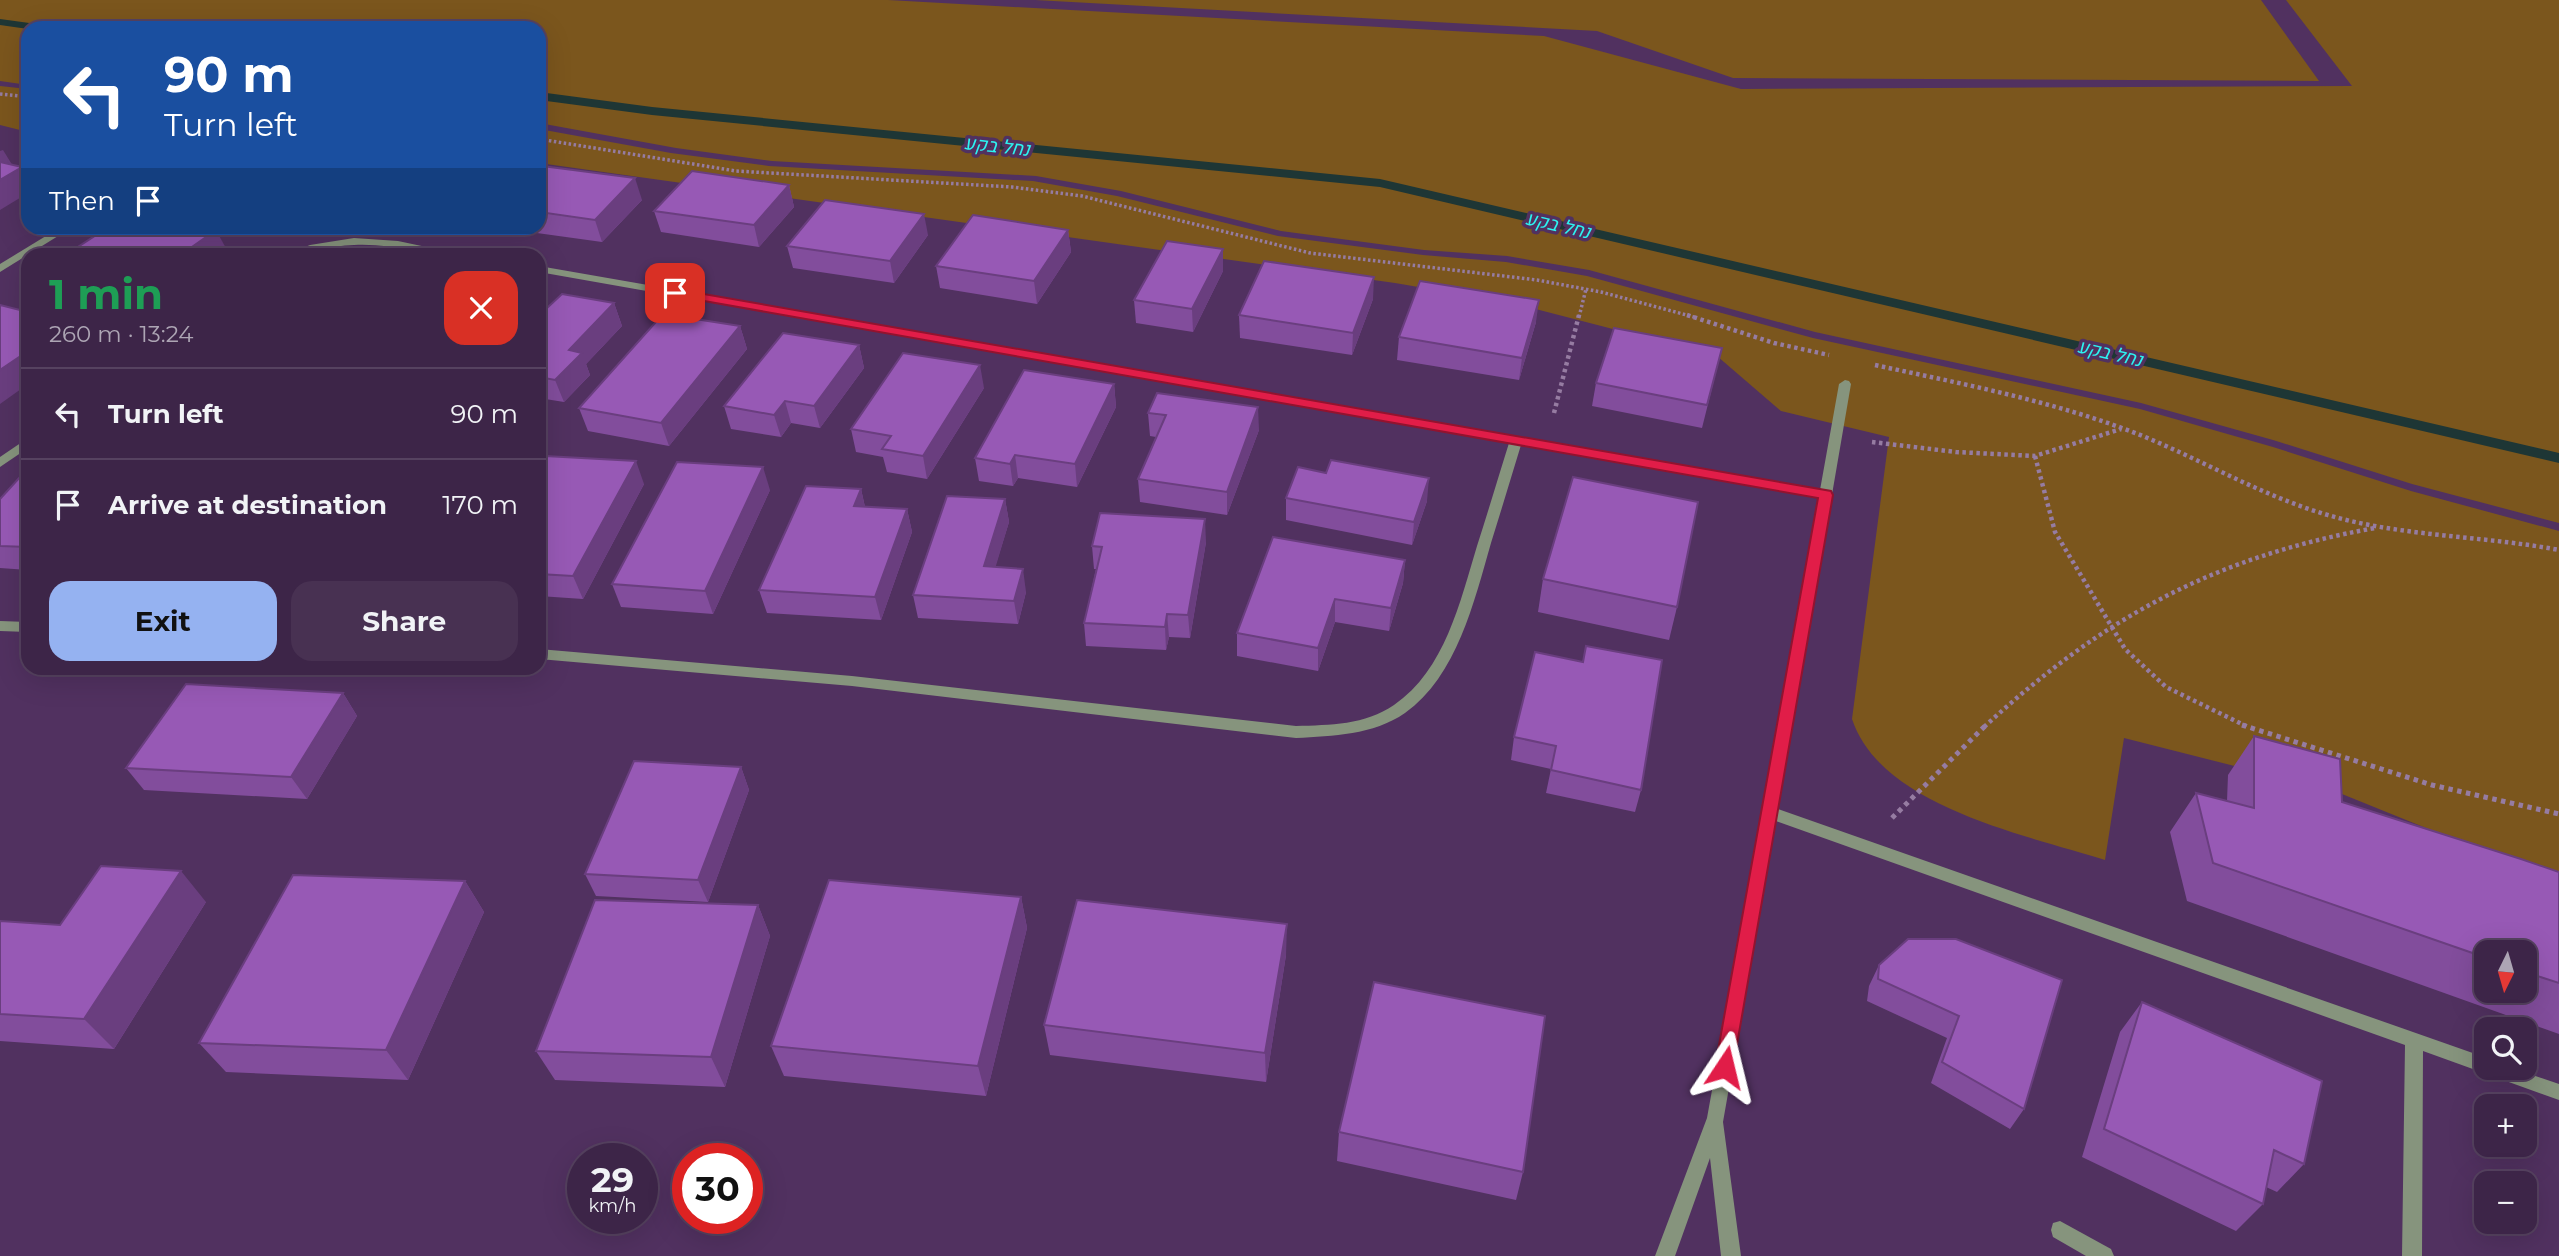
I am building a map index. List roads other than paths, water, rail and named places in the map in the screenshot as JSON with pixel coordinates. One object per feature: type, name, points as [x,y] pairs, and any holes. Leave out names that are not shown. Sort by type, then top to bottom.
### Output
[{"type":"street","points":[[34,248],[55,235]]},
{"type":"street","points":[[308,248],[352,239],[411,248]]},
{"type":"street","points":[[0,269],[21,256]]},
{"type":"street","points":[[546,270],[1826,495]]},
{"type":"street","points":[[1665,1256],[1716,1118],[1845,384]]},
{"type":"street","points":[[546,655],[866,683],[1296,732],[1354,729],[1384,719],[1400,709],[1423,688],[1442,660],[1463,613],[1516,441]]},
{"type":"street","points":[[0,463],[21,447]]},
{"type":"street","points":[[0,626],[21,627]]},
{"type":"street","points":[[1770,813],[2474,1062]]},
{"type":"street","points":[[2412,1256],[2414,1041]]},
{"type":"street","points":[[2525,1080],[2559,1092]]},
{"type":"street","points":[[1716,1118],[1719,1173],[1731,1256]]},
{"type":"street","points":[[2060,1230],[2104,1256]]},
{"type":"waterway","name":"נחל בקע","points":[[0,22],[21,25]]},
{"type":"waterway","name":"נחל בקע","points":[[546,97],[652,111],[1380,183],[2559,458]]}]
